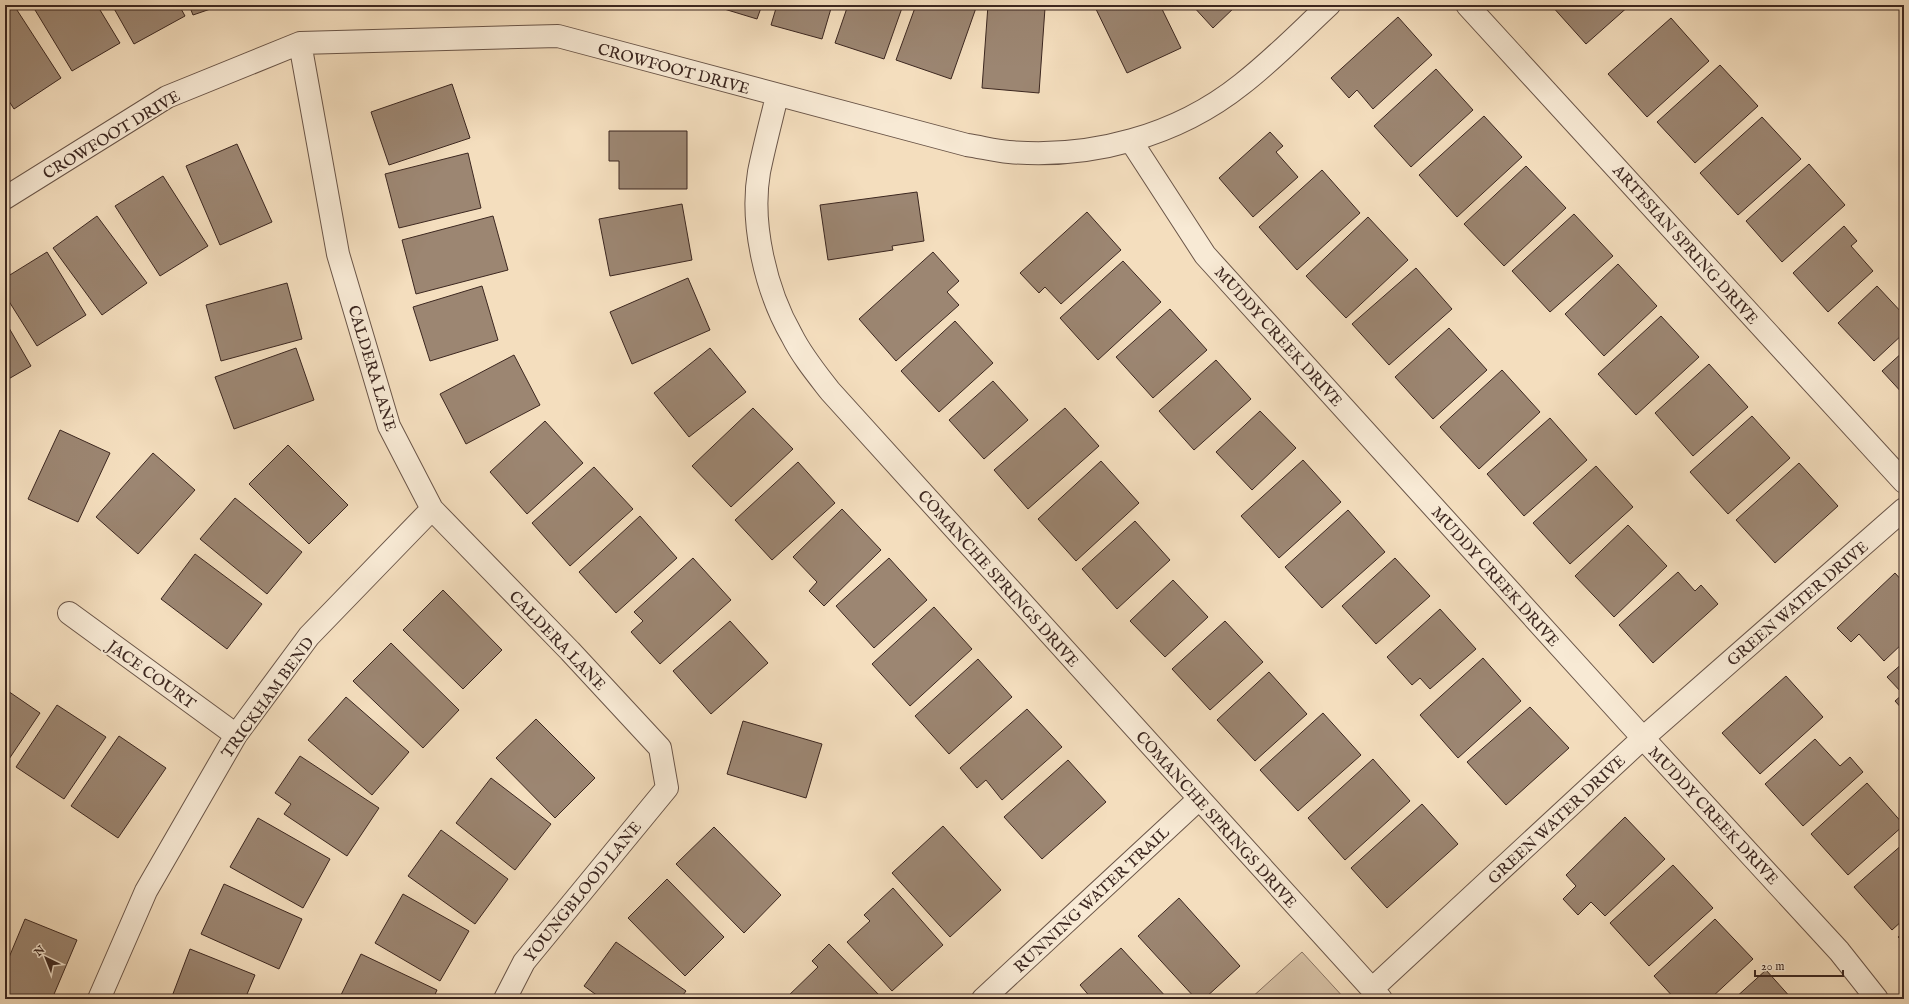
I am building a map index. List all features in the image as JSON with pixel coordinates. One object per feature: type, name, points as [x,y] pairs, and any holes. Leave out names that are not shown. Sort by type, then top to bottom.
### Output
[{"type":"street","name":"CROWFOOT DRIVE","points":[[5,198],[167,97],[300,43],[558,36],[776,96],[967,145],[1008,152],[1048,153],[1086,149],[1130,141],[1174,126],[1209,107],[1241,85],[1268,63],[1329,5]]},
{"type":"street","name":"ARTESIAN SPRING DRIVE","points":[[1467,5],[1904,482]]},
{"type":"street","name":"CALDERA LANE","points":[[300,43],[338,254],[389,426],[432,509],[570,651],[660,748],[667,788]]},
{"type":"street","name":"COMANCHE SPRINGS DRIVE","points":[[776,96],[759,173],[756,210],[767,274],[776,303],[791,336],[808,362],[830,391],[1377,994]]},
{"type":"street","name":"MUDDY CREEK DRIVE","points":[[1130,141],[1205,254],[1643,738],[1839,951],[1877,999]]},
{"type":"street","name":"TRICKHAM BEND","points":[[99,999],[146,891],[236,735],[310,636],[432,509]]},
{"type":"street","name":"GREEN WATER DRIVE","points":[[1377,994],[1643,738],[1904,509]]},
{"type":"street","name":"JACE COURT","points":[[68,613],[236,735]]},
{"type":"street","name":"YOUNGBLOOD LANE","points":[[505,999],[524,962],[667,788]]},
{"type":"street","name":"RUNNING WATER TRAIL","points":[[983,999],[1199,799]]},
{"type":"shaded area","points":[[1302,952],[1345,999],[1250,999]]},
{"type":"building","points":[[32,5],[97,5],[120,43],[72,71]]},
{"type":"building","points":[[112,5],[179,5],[185,16],[134,44]]},
{"type":"building","points":[[189,5],[222,5],[193,15]]},
{"type":"building","points":[[711,5],[762,5],[757,19]]},
{"type":"building","points":[[777,5],[832,5],[822,39],[771,25]]},
{"type":"building","points":[[848,5],[903,5],[884,59],[835,43]]},
{"type":"building","points":[[916,5],[977,5],[951,79],[896,60]]},
{"type":"building","points":[[988,5],[1045,8],[1039,93],[982,88]]},
{"type":"building","points":[[1094,5],[1160,5],[1181,48],[1127,73]]},
{"type":"building","points":[[1192,5],[1237,5],[1213,28]]},
{"type":"building","points":[[1551,5],[1630,5],[1586,44]]},
{"type":"building","points":[[15,7],[61,78],[14,109],[5,95],[5,13]]},
{"type":"building","points":[[1398,17],[1432,55],[1373,109],[1357,90],[1349,98],[1331,78]]},
{"type":"building","points":[[1671,18],[1709,61],[1647,117],[1608,74]]},
{"type":"building","points":[[1720,65],[1758,106],[1695,163],[1657,122]]},
{"type":"building","points":[[1436,69],[1473,110],[1411,167],[1374,126]]},
{"type":"building","points":[[452,84],[470,138],[389,165],[371,112]]},
{"type":"building","points":[[1484,116],[1522,157],[1457,217],[1419,175]]},
{"type":"building","points":[[1762,117],[1801,159],[1738,215],[1700,173]]},
{"type":"building","points":[[609,131],[687,131],[687,189],[619,189],[619,161],[609,161]]},
{"type":"building","points":[[1270,132],[1283,146],[1276,152],[1298,177],[1253,217],[1219,178]]},
{"type":"building","points":[[237,144],[272,222],[220,245],[186,166]]},
{"type":"building","points":[[468,153],[481,208],[399,228],[385,174]]},
{"type":"building","points":[[1809,164],[1845,205],[1782,262],[1746,221]]},
{"type":"building","points":[[1526,166],[1566,208],[1504,266],[1464,224]]},
{"type":"building","points":[[1322,170],[1360,213],[1297,270],[1259,227]]},
{"type":"building","points":[[163,176],[208,246],[160,276],[115,206]]},
{"type":"building","points":[[917,192],[924,241],[892,246],[893,250],[828,260],[820,205]]},
{"type":"building","points":[[682,204],[692,260],[610,276],[599,219]]},
{"type":"building","points":[[1087,212],[1121,250],[1061,304],[1045,287],[1039,293],[1020,273]]},
{"type":"building","points":[[1574,214],[1613,256],[1550,312],[1512,271]]},
{"type":"building","points":[[97,216],[147,283],[102,315],[53,248]]},
{"type":"building","points":[[493,216],[508,270],[416,294],[402,240]]},
{"type":"building","points":[[1368,217],[1408,260],[1346,318],[1306,276]]},
{"type":"building","points":[[1844,226],[1857,241],[1851,246],[1873,271],[1828,312],[1793,273]]},
{"type":"building","points":[[47,252],[86,315],[37,346],[5,295],[5,278]]},
{"type":"building","points":[[933,252],[959,281],[947,292],[959,305],[896,361],[859,319]]},
{"type":"building","points":[[1123,261],[1161,302],[1098,360],[1060,318]]},
{"type":"building","points":[[1618,264],[1657,306],[1604,356],[1565,314]]},
{"type":"building","points":[[1416,268],[1452,309],[1389,365],[1352,324]]},
{"type":"building","points":[[688,278],[710,330],[632,364],[610,312]]},
{"type":"building","points":[[287,283],[302,339],[221,361],[206,305]]},
{"type":"building","points":[[482,286],[498,340],[430,361],[413,307]]},
{"type":"building","points":[[1877,286],[1904,315],[1904,333],[1874,361],[1838,323]]},
{"type":"building","points":[[1170,309],[1207,350],[1153,398],[1116,357]]},
{"type":"building","points":[[1661,316],[1699,357],[1636,415],[1598,374]]},
{"type":"building","points":[[5,321],[31,366],[5,381]]},
{"type":"building","points":[[955,321],[993,363],[939,412],[901,371]]},
{"type":"building","points":[[1449,328],[1487,370],[1433,419],[1395,377]]},
{"type":"building","points":[[296,348],[314,400],[234,429],[215,377]]},
{"type":"building","points":[[710,348],[746,392],[689,437],[654,393]]},
{"type":"building","points":[[1904,351],[1904,395],[1882,371]]},
{"type":"building","points":[[514,355],[540,405],[466,444],[440,394]]},
{"type":"building","points":[[1216,360],[1251,399],[1194,450],[1159,411]]},
{"type":"building","points":[[1709,364],[1748,407],[1693,456],[1655,413]]},
{"type":"building","points":[[1502,370],[1540,412],[1479,469],[1440,427]]},
{"type":"building","points":[[993,381],[1028,420],[984,459],[949,420]]},
{"type":"building","points":[[753,408],[793,449],[731,507],[692,466]]},
{"type":"building","points":[[1065,408],[1099,446],[1028,509],[994,470]]},
{"type":"building","points":[[1260,411],[1296,448],[1252,490],[1216,452]]},
{"type":"building","points":[[1752,416],[1790,458],[1728,514],[1690,472]]},
{"type":"building","points":[[1550,418],[1587,460],[1524,516],[1487,474]]},
{"type":"building","points":[[545,421],[583,463],[527,514],[490,472]]},
{"type":"building","points":[[60,430],[110,453],[78,522],[28,499]]},
{"type":"building","points":[[288,445],[348,505],[309,544],[249,484]]},
{"type":"building","points":[[153,453],[195,490],[138,554],[96,517]]},
{"type":"building","points":[[1303,460],[1341,502],[1279,558],[1241,516]]},
{"type":"building","points":[[1101,461],[1139,503],[1076,561],[1038,519]]},
{"type":"building","points":[[798,462],[835,503],[772,560],[735,520]]},
{"type":"building","points":[[1799,463],[1838,506],[1775,563],[1736,520]]},
{"type":"building","points":[[1596,466],[1633,507],[1570,564],[1533,523]]},
{"type":"building","points":[[594,467],[633,509],[570,566],[532,523]]},
{"type":"building","points":[[235,498],[302,552],[267,594],[200,539]]},
{"type":"building","points":[[842,509],[881,550],[824,606],[809,591],[817,582],[793,557]]},
{"type":"building","points":[[1348,510],[1385,552],[1322,608],[1285,567]]},
{"type":"building","points":[[640,516],[677,558],[616,613],[579,572]]},
{"type":"building","points":[[1135,521],[1170,560],[1117,609],[1082,569]]},
{"type":"building","points":[[1628,525],[1667,566],[1614,617],[1575,576]]},
{"type":"building","points":[[195,554],[262,604],[227,649],[161,599]]},
{"type":"building","points":[[693,558],[731,600],[660,664],[631,632],[643,621],[634,612]]},
{"type":"building","points":[[889,558],[927,600],[874,648],[836,606]]},
{"type":"building","points":[[1395,558],[1430,596],[1376,644],[1342,606]]},
{"type":"building","points":[[1678,572],[1695,591],[1701,585],[1718,604],[1653,663],[1619,625]]},
{"type":"building","points":[[1895,573],[1904,583],[1904,642],[1884,661],[1859,634],[1851,642],[1837,628]]},
{"type":"building","points":[[1173,580],[1208,617],[1165,657],[1130,621]]},
{"type":"building","points":[[443,590],[502,650],[463,689],[403,630]]},
{"type":"building","points":[[934,607],[972,649],[910,706],[872,664]]},
{"type":"building","points":[[1440,609],[1476,649],[1430,689],[1420,678],[1412,685],[1387,657]]},
{"type":"building","points":[[730,621],[768,663],[711,714],[673,671]]},
{"type":"building","points":[[1225,621],[1263,662],[1210,710],[1172,669]]},
{"type":"building","points":[[391,643],[459,710],[423,748],[353,681]]},
{"type":"building","points":[[1483,658],[1521,701],[1458,758],[1420,715]]},
{"type":"building","points":[[978,659],[1012,697],[949,754],[915,716]]},
{"type":"building","points":[[1904,662],[1904,711],[1895,701],[1903,694],[1887,677]]},
{"type":"building","points":[[1269,672],[1307,714],[1255,761],[1217,720]]},
{"type":"building","points":[[1786,676],[1823,717],[1760,774],[1722,733]]},
{"type":"building","points":[[5,689],[40,713],[5,765]]},
{"type":"building","points":[[346,697],[409,752],[372,795],[308,740]]},
{"type":"building","points":[[57,705],[106,737],[64,799],[16,767]]},
{"type":"building","points":[[1530,707],[1569,748],[1506,805],[1467,762]]},
{"type":"building","points":[[1027,709],[1062,747],[1002,800],[986,780],[977,788],[960,768]]},
{"type":"building","points":[[1323,713],[1361,755],[1298,811],[1260,770]]},
{"type":"building","points":[[536,719],[595,778],[555,818],[496,758]]},
{"type":"building","points":[[743,721],[822,744],[806,798],[727,774]]},
{"type":"building","points":[[119,736],[166,768],[118,838],[71,806]]},
{"type":"building","points":[[1815,739],[1840,766],[1850,757],[1863,772],[1803,826],[1765,784]]},
{"type":"building","points":[[300,756],[379,808],[347,856],[284,814],[291,804],[275,793]]},
{"type":"building","points":[[1373,759],[1410,801],[1345,860],[1308,818]]},
{"type":"building","points":[[1068,760],[1106,802],[1042,859],[1004,817]]},
{"type":"building","points":[[491,778],[551,824],[515,870],[456,823]]},
{"type":"building","points":[[1867,783],[1904,825],[1848,875],[1811,834]]},
{"type":"building","points":[[1422,804],[1458,844],[1387,908],[1351,868]]},
{"type":"building","points":[[1625,817],[1665,859],[1605,916],[1591,902],[1578,915],[1563,899],[1576,886],[1566,875]]},
{"type":"building","points":[[258,818],[330,859],[303,908],[230,867]]},
{"type":"building","points":[[943,826],[1001,890],[950,937],[892,873]]},
{"type":"building","points":[[714,827],[781,895],[744,933],[676,864]]},
{"type":"building","points":[[441,830],[508,879],[475,924],[408,876]]},
{"type":"building","points":[[1904,843],[1904,919],[1892,930],[1854,887]]},
{"type":"building","points":[[1673,865],[1713,908],[1649,966],[1610,923]]},
{"type":"building","points":[[667,879],[724,937],[685,976],[628,918]]},
{"type":"building","points":[[224,884],[302,919],[279,969],[201,934]]},
{"type":"building","points":[[893,888],[943,945],[892,991],[847,942],[870,921],[864,915]]},
{"type":"building","points":[[403,894],[469,931],[440,981],[375,943]]},
{"type":"building","points":[[1179,898],[1240,966],[1204,999],[1196,999],[1138,936]]},
{"type":"building","points":[[25,919],[77,940],[52,999],[5,999],[5,967]]},
{"type":"building","points":[[1715,919],[1753,959],[1710,999],[1675,999],[1654,976]]},
{"type":"building","points":[[1904,932],[1904,943],[1898,937]]},
{"type":"building","points":[[616,942],[686,991],[680,999],[602,999],[584,986]]},
{"type":"building","points":[[829,944],[883,999],[785,999],[818,967],[812,961]]},
{"type":"building","points":[[1121,948],[1168,999],[1092,999],[1080,985]]},
{"type":"building","points":[[190,949],[255,975],[245,999],[171,999]]},
{"type":"building","points":[[361,954],[437,990],[433,999],[339,999]]},
{"type":"building","points":[[1766,970],[1792,999],[1734,999]]}]
